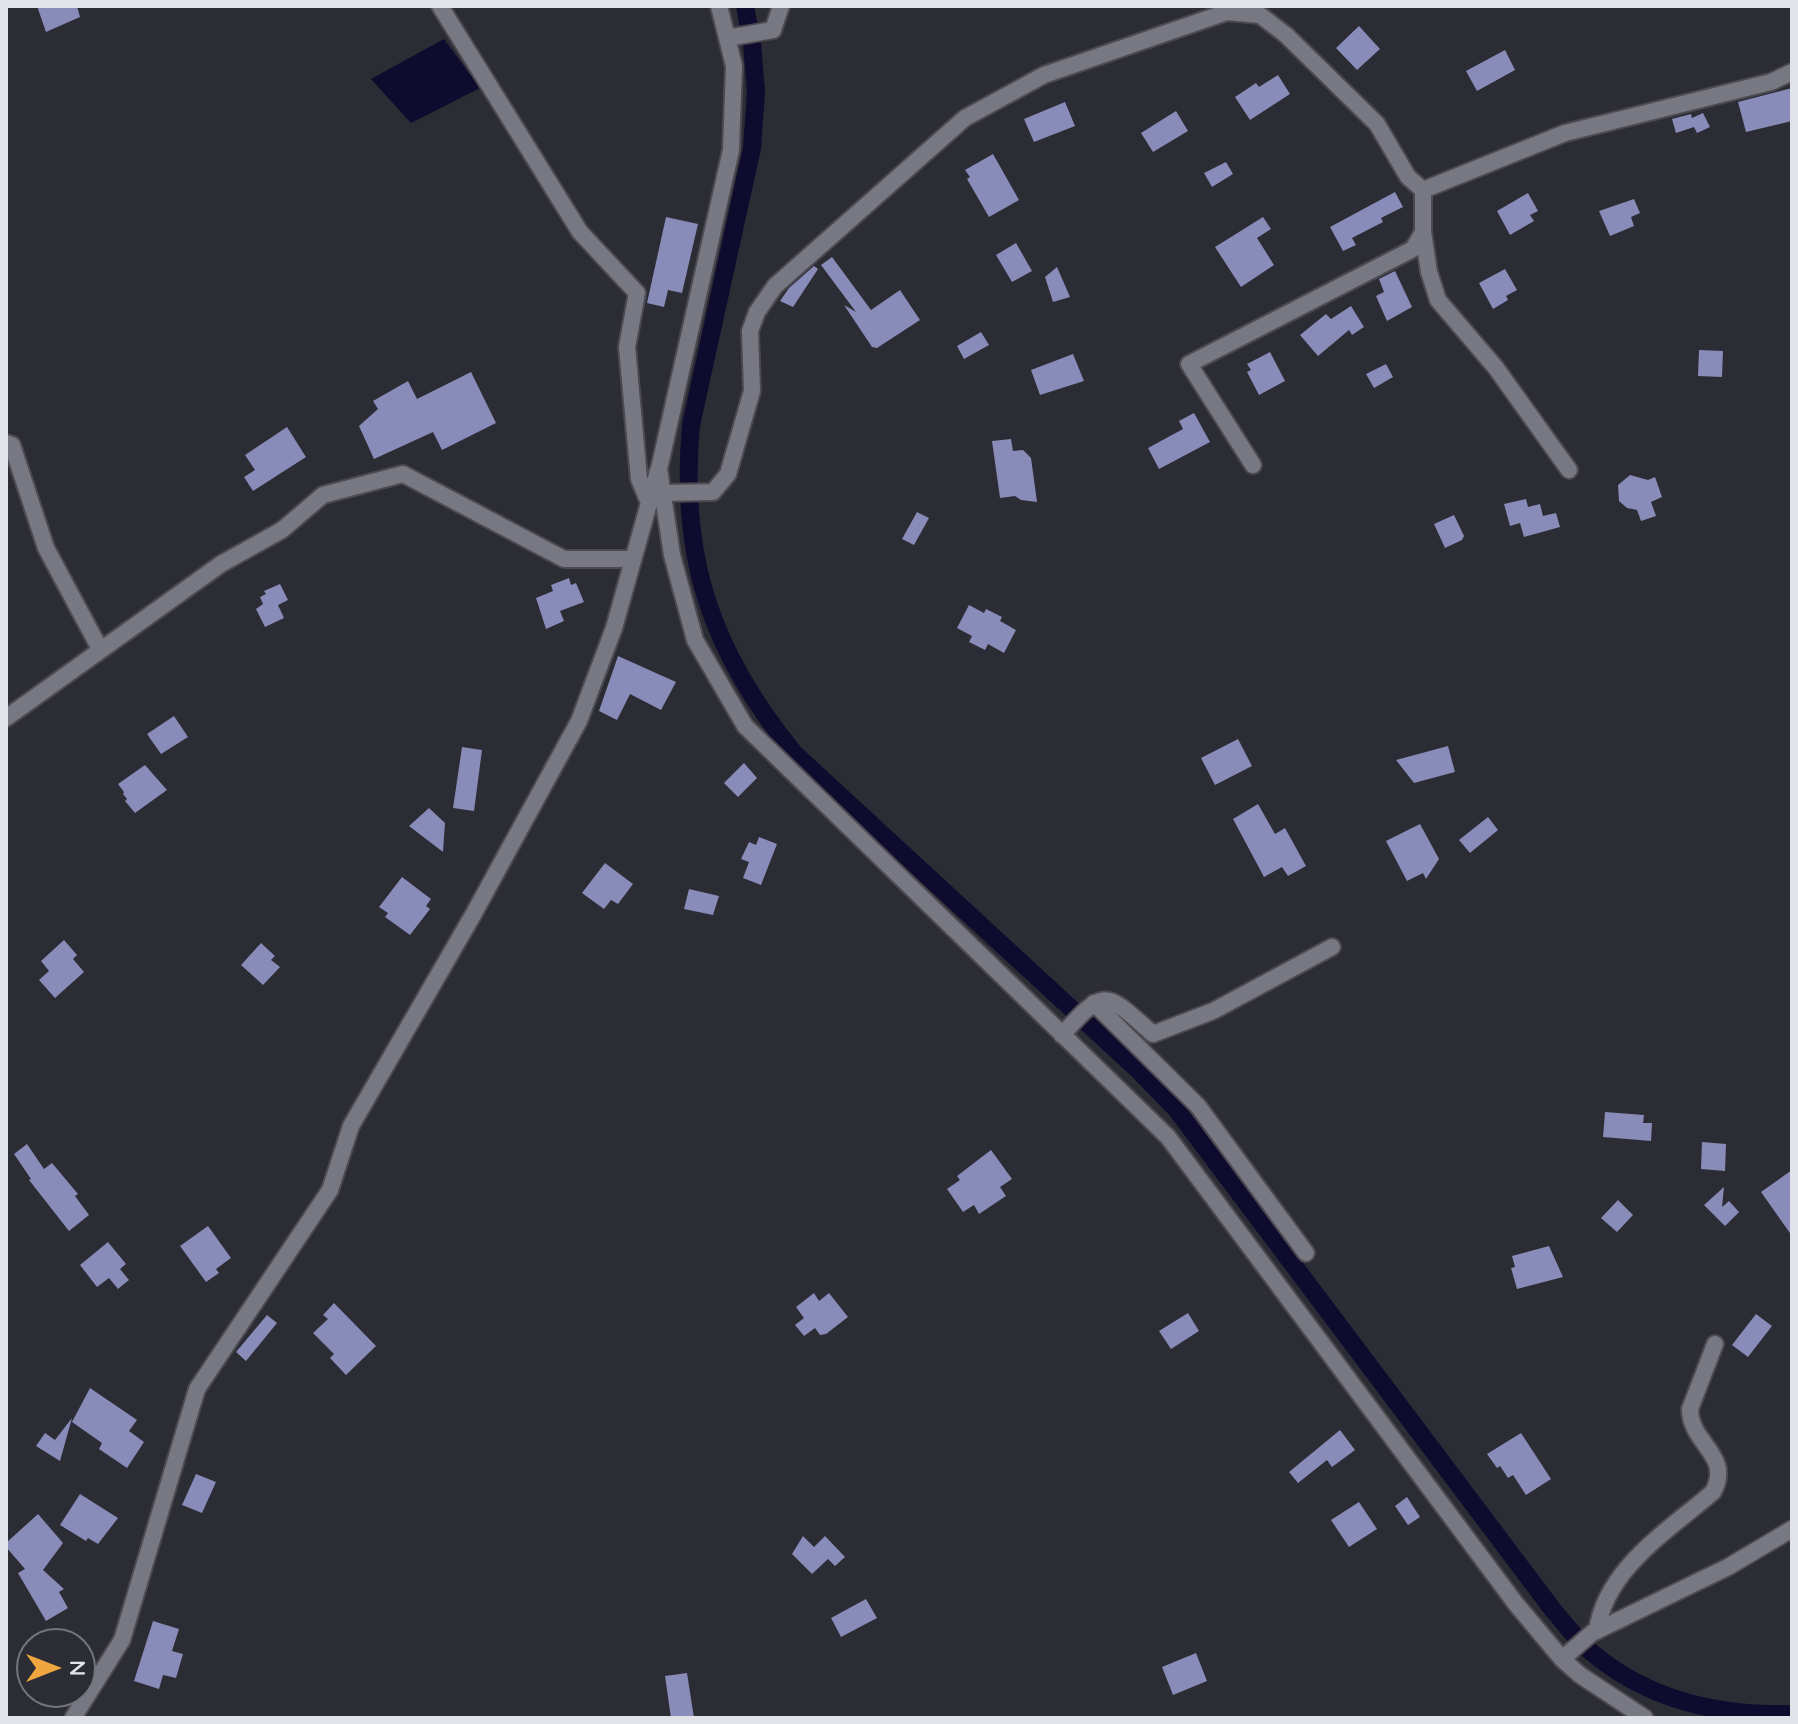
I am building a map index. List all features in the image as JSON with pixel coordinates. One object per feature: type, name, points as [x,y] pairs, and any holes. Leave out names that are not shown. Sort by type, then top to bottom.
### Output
[{"type":"street","points":[[440,6],[580,232],[637,293],[627,347],[639,479],[649,503]]},
{"type":"street","points":[[73,1718],[122,1640],[197,1389],[330,1190],[351,1126],[473,915],[579,721],[614,628],[659,469],[731,150],[734,66],[719,6]]},
{"type":"street","points":[[727,38],[773,30],[781,6]]},
{"type":"street","points":[[664,493],[713,492],[728,474],[752,391],[750,331],[757,312],[775,286],[965,118],[1044,75],[1227,12],[1260,15],[1286,35],[1377,124],[1408,177],[1423,190],[1423,232],[1429,272],[1438,300],[1496,368],[1569,470]]},
{"type":"street","points":[[1423,190],[1565,133],[1771,82],[1792,72]]},
{"type":"street","points":[[1253,465],[1189,364],[1413,249],[1423,232]]},
{"type":"street","points":[[6,443],[12,445],[46,548],[100,649]]},
{"type":"street","points":[[659,469],[672,555],[695,640],[745,726],[1168,1137],[1516,1604],[1562,1659],[1580,1675],[1645,1718]]},
{"type":"street","points":[[6,718],[221,564],[282,530],[323,495],[403,474],[564,559],[633,559]]},
{"type":"street","points":[[1062,1035],[1092,1004],[1111,1000],[1153,1034],[1213,1011],[1332,947]]},
{"type":"street","points":[[1092,1004],[1198,1106],[1306,1253]]},
{"type":"street","points":[[1594,1632],[1613,1587],[1629,1564],[1713,1492],[1718,1482],[1716,1460],[1693,1429],[1690,1419],[1690,1409],[1715,1344]]},
{"type":"street","points":[[1562,1659],[1594,1632],[1728,1567],[1792,1529]]},
{"type":"shaded area","points":[[444,39],[480,88],[411,123],[371,79]]},
{"type":"building","points":[[37,6],[77,6],[80,17],[46,32]]},
{"type":"building","points":[[1359,26],[1380,49],[1357,70],[1336,48]]},
{"type":"building","points":[[1505,50],[1515,70],[1477,91],[1466,71]]},
{"type":"building","points":[[1278,75],[1290,94],[1250,120],[1235,97],[1256,83],[1259,87]]},
{"type":"building","points":[[1792,88],[1792,121],[1746,132],[1738,102]]},
{"type":"building","points":[[1065,102],[1075,126],[1034,142],[1024,119]]},
{"type":"building","points":[[1176,111],[1188,131],[1153,152],[1141,133]]},
{"type":"building","points":[[1703,113],[1710,127],[1697,133],[1694,127],[1676,133],[1672,119],[1691,114],[1692,118]]},
{"type":"building","points":[[993,154],[1019,200],[989,217],[965,170]]},
{"type":"building","points":[[1226,162],[1233,174],[1212,187],[1204,173]]},
{"type":"building","points":[[1395,192],[1403,207],[1381,218],[1383,222],[1352,238],[1356,245],[1343,251],[1330,227]]},
{"type":"building","points":[[1528,193],[1538,211],[1530,215],[1534,221],[1510,235],[1497,211]]},
{"type":"building","points":[[1634,199],[1640,213],[1631,217],[1634,226],[1610,236],[1599,211]]},
{"type":"building","points":[[666,217],[698,224],[682,293],[668,290],[664,307],[647,303]]},
{"type":"building","points":[[1263,217],[1271,229],[1257,238],[1274,265],[1241,287],[1215,247]]},
{"type":"building","points":[[1016,243],[1032,271],[1012,282],[996,255]]},
{"type":"building","points":[[832,257],[871,310],[900,290],[920,320],[877,348],[872,347],[844,305],[856,312],[821,265]]},
{"type":"building","points":[[814,266],[818,269],[793,307],[780,301],[789,288]]},
{"type":"building","points":[[1057,267],[1070,297],[1053,302],[1045,277]]},
{"type":"building","points":[[1505,269],[1517,290],[1493,309],[1479,283]]},
{"type":"building","points":[[1395,271],[1412,307],[1387,321],[1376,296],[1384,292],[1379,279]]},
{"type":"building","points":[[1351,306],[1364,327],[1352,335],[1349,330],[1318,356],[1300,335],[1326,314],[1331,319]]},
{"type":"building","points":[[981,332],[989,345],[964,359],[957,346]]},
{"type":"building","points":[[1699,350],[1723,351],[1722,377],[1698,376]]},
{"type":"building","points":[[1270,352],[1285,381],[1259,395],[1247,372],[1251,370],[1247,364]]},
{"type":"building","points":[[1073,354],[1084,381],[1040,395],[1031,370]]},
{"type":"building","points":[[1386,364],[1393,377],[1374,388],[1366,374]]},
{"type":"building","points":[[471,372],[496,423],[442,450],[433,432],[374,459],[359,426],[378,409],[373,401],[408,381],[417,399]]},
{"type":"building","points":[[1194,413],[1210,442],[1159,469],[1148,448],[1183,429],[1179,421]]},
{"type":"building","points":[[287,427],[306,457],[253,491],[244,477],[255,470],[245,455]]},
{"type":"building","points":[[1011,439],[1013,451],[1023,450],[1031,458],[1037,502],[1015,496],[1000,498],[992,441]]},
{"type":"building","points":[[1630,475],[1648,480],[1655,477],[1662,497],[1651,502],[1656,516],[1641,521],[1637,510],[1627,508],[1619,501],[1618,485]]},
{"type":"building","points":[[1526,499],[1528,507],[1540,504],[1543,516],[1556,513],[1560,527],[1524,537],[1520,523],[1510,526],[1504,504]]},
{"type":"building","points":[[917,512],[929,518],[914,545],[902,539]]},
{"type":"building","points":[[1454,515],[1464,536],[1445,548],[1434,524]]},
{"type":"building","points":[[569,578],[571,585],[576,583],[584,602],[560,611],[564,621],[546,629],[536,598],[553,591],[551,585]]},
{"type":"building","points":[[280,584],[288,600],[278,605],[284,618],[265,627],[256,609],[263,604],[260,597],[266,594],[264,591]]},
{"type":"building","points":[[969,605],[1002,617],[1000,621],[1016,630],[1004,653],[988,644],[985,650],[969,642],[972,636],[957,628]]},
{"type":"building","points":[[618,656],[676,682],[661,710],[630,694],[617,720],[599,711]]},
{"type":"building","points":[[174,716],[188,737],[161,754],[147,734]]},
{"type":"building","points":[[1238,739],[1252,766],[1215,785],[1201,758]]},
{"type":"building","points":[[1448,746],[1455,772],[1414,783],[1396,760]]},
{"type":"building","points":[[462,747],[482,750],[474,811],[453,808]]},
{"type":"building","points":[[744,763],[757,778],[738,797],[724,783]]},
{"type":"building","points":[[145,765],[167,790],[135,813],[125,801],[127,799],[118,784]]},
{"type":"building","points":[[1258,804],[1275,834],[1285,828],[1306,866],[1288,876],[1282,867],[1264,877],[1233,819]]},
{"type":"building","points":[[429,808],[445,823],[443,852],[409,826]]},
{"type":"building","points":[[1488,817],[1498,830],[1470,853],[1459,840]]},
{"type":"building","points":[[1420,824],[1439,859],[1426,879],[1423,873],[1407,881],[1386,841]]},
{"type":"building","points":[[759,837],[777,844],[761,885],[743,878],[749,862],[741,859],[749,842],[756,845]]},
{"type":"building","points":[[605,863],[633,884],[618,904],[611,900],[604,909],[582,893]]},
{"type":"building","points":[[402,877],[431,899],[426,906],[430,909],[410,935],[385,917],[388,913],[379,907]]},
{"type":"building","points":[[689,889],[719,896],[713,915],[684,909]]},
{"type":"building","points":[[64,940],[77,955],[73,959],[84,972],[55,998],[39,980],[49,971],[41,961]]},
{"type":"building","points":[[261,943],[275,956],[271,960],[280,967],[263,985],[241,965]]},
{"type":"building","points":[[1605,1112],[1644,1115],[1643,1123],[1652,1123],[1651,1141],[1603,1137]]},
{"type":"building","points":[[1702,1142],[1726,1144],[1725,1171],[1701,1169]]},
{"type":"building","points":[[27,1144],[44,1169],[52,1163],[78,1194],[75,1196],[89,1215],[69,1231],[29,1180],[14,1154]]},
{"type":"building","points":[[991,1150],[1012,1179],[1000,1187],[1006,1196],[979,1214],[974,1205],[963,1212],[947,1189],[960,1180],[957,1176]]},
{"type":"building","points":[[1792,1170],[1792,1236],[1761,1192]]},
{"type":"building","points":[[1724,1187],[1722,1207],[1729,1201],[1739,1212],[1725,1226],[1704,1205]]},
{"type":"building","points":[[1618,1200],[1633,1215],[1617,1232],[1601,1218]]},
{"type":"building","points":[[208,1226],[231,1258],[216,1269],[219,1273],[206,1282],[180,1246]]},
{"type":"building","points":[[108,1242],[126,1264],[120,1269],[129,1280],[118,1289],[109,1278],[97,1287],[80,1265]]},
{"type":"building","points":[[1549,1246],[1563,1277],[1517,1289],[1511,1268],[1515,1267],[1512,1256]]},
{"type":"building","points":[[814,1293],[819,1301],[829,1293],[848,1317],[826,1334],[820,1335],[815,1328],[804,1336],[795,1325],[804,1318],[796,1307]]},
{"type":"building","points":[[334,1303],[376,1346],[346,1375],[330,1358],[334,1354],[313,1333],[328,1319],[323,1315]]},
{"type":"building","points":[[1188,1313],[1199,1331],[1171,1349],[1159,1331]]},
{"type":"building","points":[[1756,1314],[1772,1326],[1748,1357],[1732,1345]]},
{"type":"building","points":[[267,1315],[277,1323],[246,1361],[236,1352]]},
{"type":"building","points":[[90,1388],[137,1420],[129,1431],[144,1442],[127,1468],[99,1449],[102,1443],[72,1422]]},
{"type":"building","points":[[72,1418],[60,1461],[36,1446],[45,1433],[55,1440]]},
{"type":"building","points":[[1340,1430],[1355,1450],[1332,1467],[1327,1460],[1298,1483],[1289,1472]]},
{"type":"building","points":[[1521,1433],[1551,1479],[1526,1495],[1513,1475],[1508,1478],[1487,1454]]},
{"type":"building","points":[[196,1474],[216,1482],[202,1513],[182,1505]]},
{"type":"building","points":[[80,1494],[118,1518],[98,1544],[88,1538],[86,1541],[60,1525]]},
{"type":"building","points":[[1407,1497],[1420,1517],[1408,1525],[1395,1506]]},
{"type":"building","points":[[1359,1502],[1377,1529],[1349,1547],[1331,1520]]},
{"type":"building","points":[[38,1514],[63,1543],[43,1570],[64,1589],[59,1592],[68,1608],[46,1621],[18,1573],[25,1569],[6,1547],[6,1543]]},
{"type":"building","points":[[803,1536],[814,1547],[825,1536],[845,1557],[835,1566],[828,1559],[812,1574],[792,1554]]},
{"type":"building","points":[[866,1599],[877,1618],[841,1637],[831,1618]]},
{"type":"building","points":[[153,1621],[179,1629],[172,1651],[183,1654],[176,1678],[163,1675],[159,1689],[134,1681]]},
{"type":"building","points":[[1196,1653],[1207,1681],[1173,1695],[1162,1667]]},
{"type":"building","points":[[687,1673],[694,1718],[671,1718],[665,1676]]},
{"type":"waterway","points":[[745,6],[756,92],[752,148],[691,425],[689,473],[690,518],[696,560],[707,600],[741,677],[794,753],[1139,1071],[1176,1109],[1553,1610],[1585,1647],[1635,1682],[1685,1702],[1738,1712],[1792,1714]]}]
